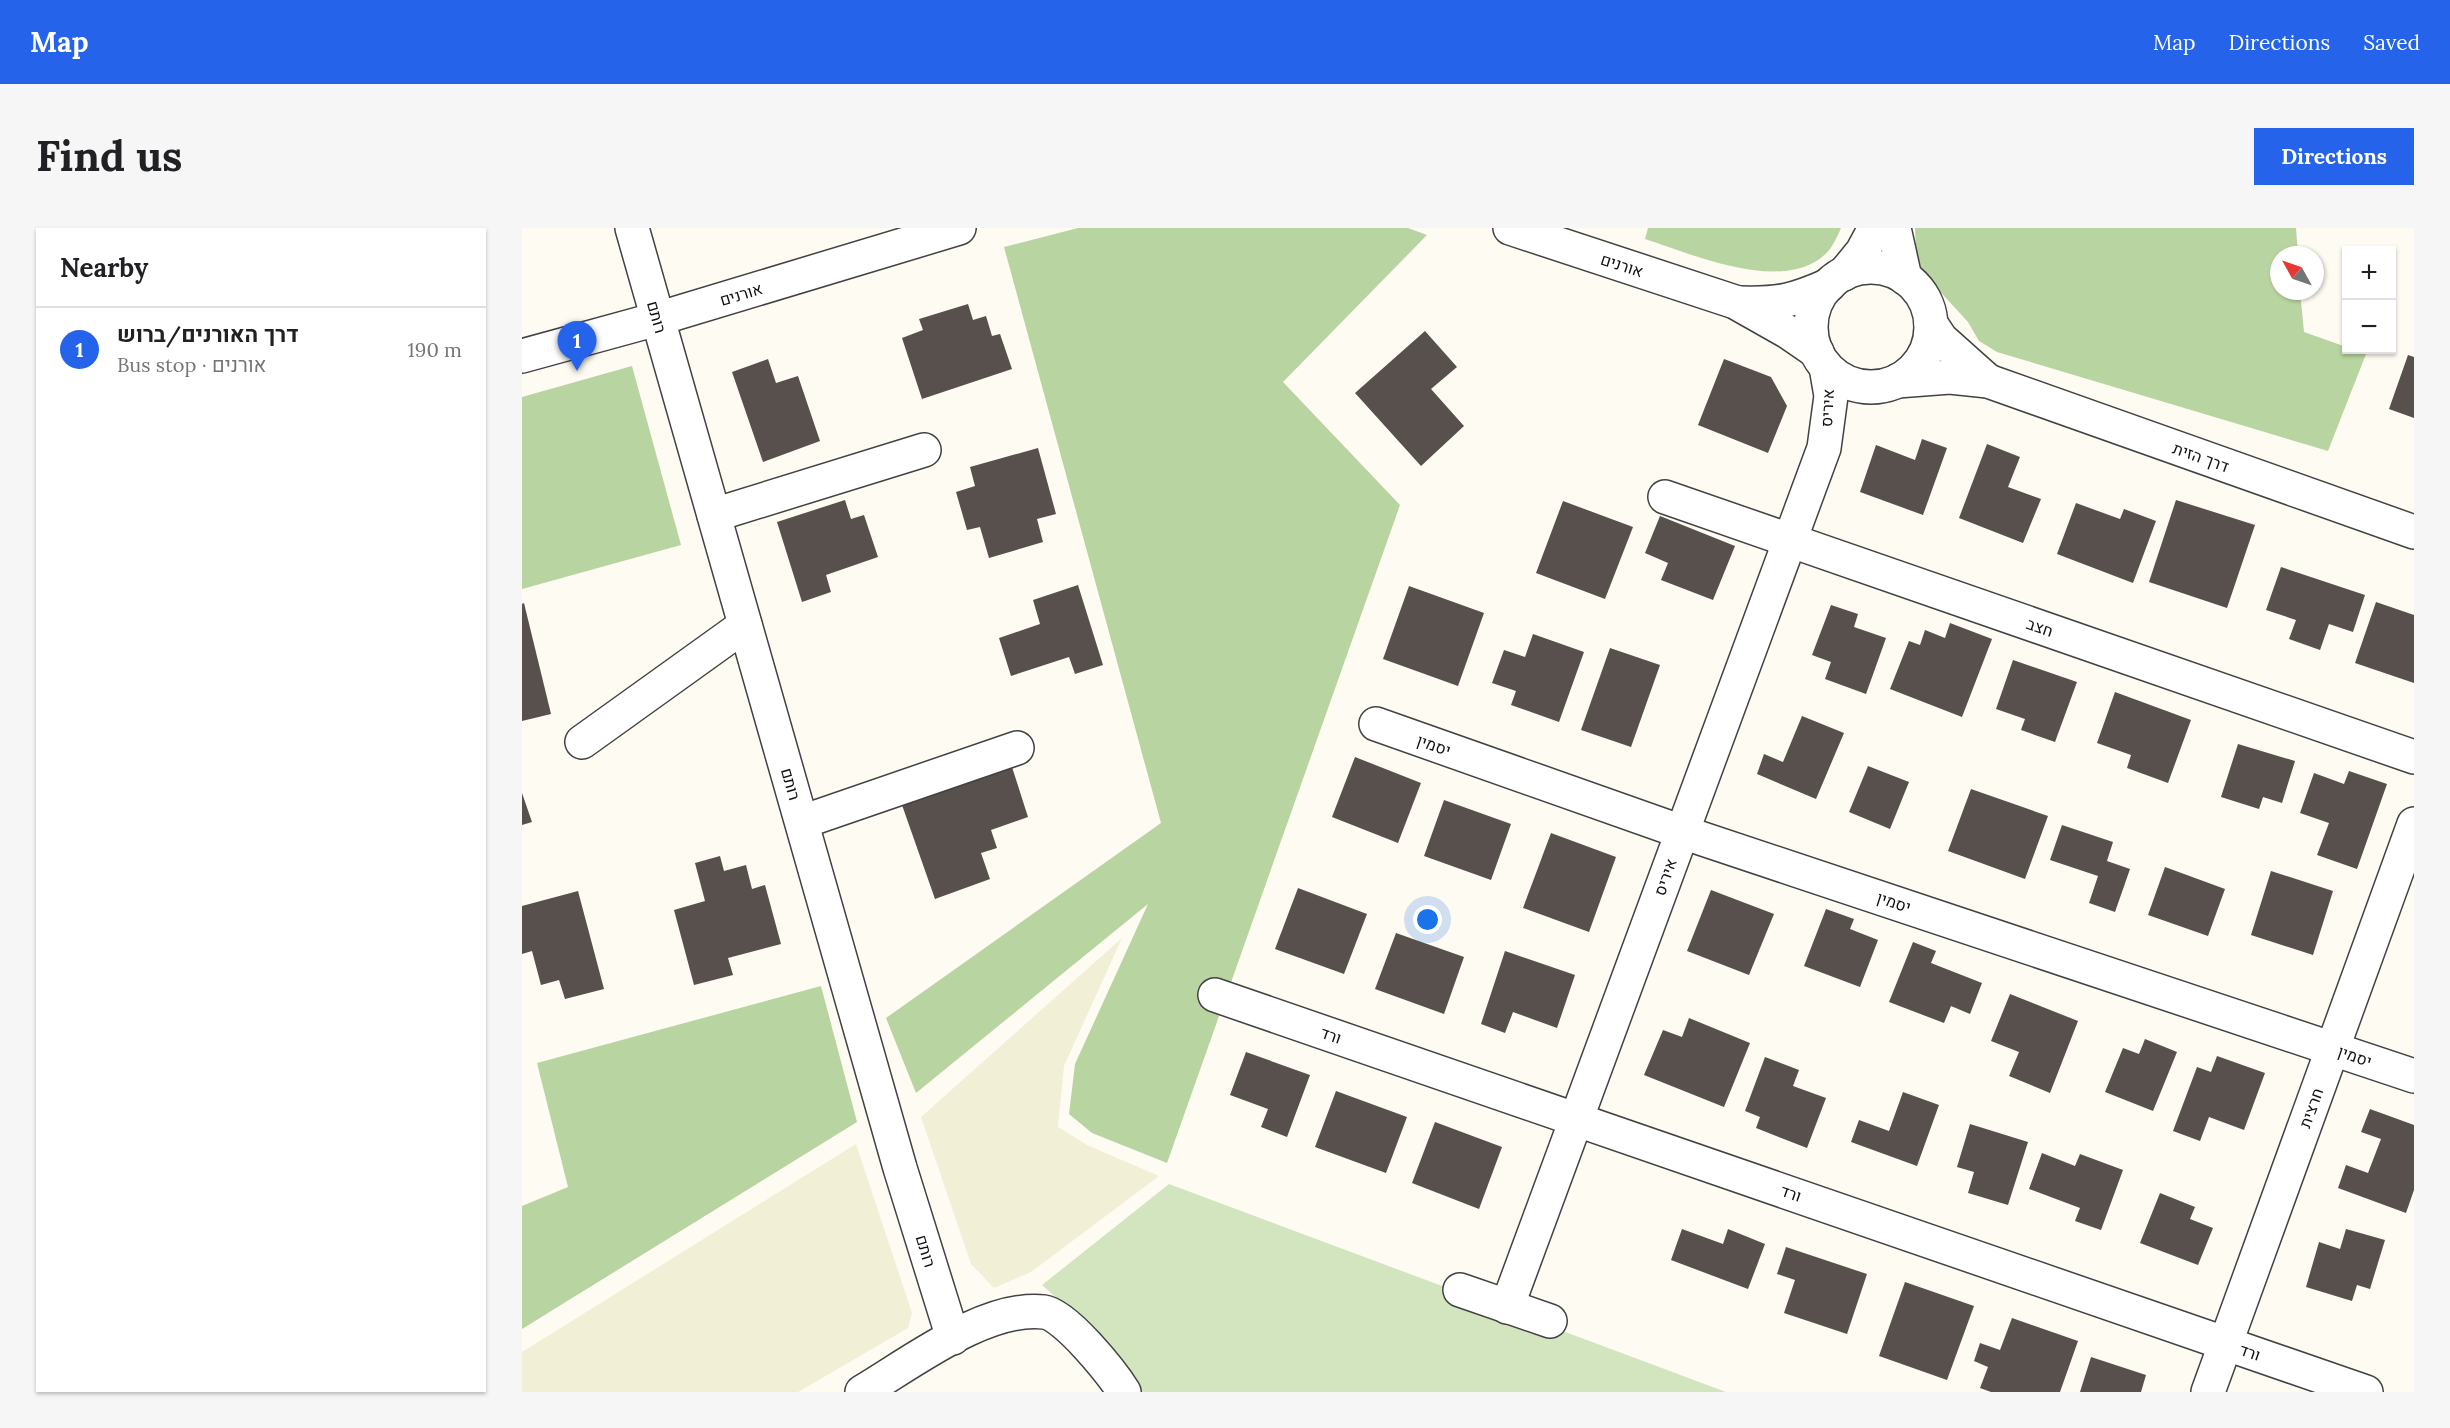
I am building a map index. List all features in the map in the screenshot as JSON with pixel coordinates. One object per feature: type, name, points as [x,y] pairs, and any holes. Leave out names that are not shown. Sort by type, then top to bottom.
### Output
[{"type":"street","name":"רותם","points":[[632,228],[900,1168],[953,1338]]},
{"type":"street","name":"אורנים","points":[[522,356],[657,319],[959,228]]},
{"type":"street","name":"אורנים","points":[[1509,228],[1735,302],[1788,332],[1822,359]]},
{"type":"street","points":[[1836,279],[1861,268],[1880,267],[1905,278],[1924,297],[1931,324],[1926,352],[1914,369],[1888,384],[1857,385],[1840,379],[1822,359],[1812,335],[1812,317],[1818,299],[1836,279],[1862,252],[1875,228]]},
{"type":"street","points":[[1894,228],[1905,278]]},
{"type":"street","name":"אורנים","points":[[1735,302],[1777,304],[1800,298],[1836,279]]},
{"type":"street","name":"דרך הזית","points":[[1931,324],[1956,354],[1988,381]]},
{"type":"street","name":"איריס","points":[[1507,1307],[1824,448],[1831,396],[1822,359]]},
{"type":"street","name":"דרך הזית","points":[[1888,384],[1941,377],[1988,381],[2414,532]]},
{"type":"street","name":"איריס","points":[[1824,448],[1860,404],[1888,384]]},
{"type":"street","points":[[714,515],[924,450]]},
{"type":"street","name":"חצב","points":[[1665,497],[2414,757]]},
{"type":"street","points":[[582,742],[745,625]]},
{"type":"street","name":"יסמין","points":[[1376,724],[1682,832],[2414,1076]]},
{"type":"street","points":[[802,822],[1017,748]]},
{"type":"street","name":"חרצית","points":[[2208,1392],[2414,824]]},
{"type":"street","name":"ורד","points":[[1215,995],[2366,1392]]},
{"type":"street","points":[[1460,1290],[1550,1322]]},
{"type":"street","points":[[862,1392],[953,1338],[1002,1314],[1046,1312],[1077,1335],[1112,1373],[1124,1392]]},
{"type":"shaded area","points":[[1122,938],[1064,1066],[1058,1127],[1087,1145],[1159,1176],[1031,1272],[994,1288],[971,1264],[921,1117]]},
{"type":"shaded area","points":[[856,1144],[912,1313],[908,1328],[798,1392],[522,1392],[522,1352]]},
{"type":"green space","points":[[1078,228],[1408,228],[1427,235],[1283,382],[1400,505],[1167,1163],[1092,1133],[1069,1114],[1075,1064],[1148,904],[916,1093],[886,1018],[1161,823],[1004,247]]},
{"type":"green space","points":[[1648,228],[1841,228],[1830,249],[1812,263],[1791,270],[1766,271],[1714,262],[1645,239]]},
{"type":"green space","points":[[1915,228],[2296,228],[2297,246],[2270,246],[2270,300],[2301,300],[2304,332],[2342,345],[2342,354],[2366,354],[2328,451],[1997,352],[1979,341],[1968,322],[1922,272],[1916,251]]},
{"type":"green space","points":[[632,366],[681,545],[522,589],[522,397]]},
{"type":"green space","points":[[821,986],[857,1122],[522,1329],[522,1206],[568,1187],[537,1063]]},
{"type":"green space","points":[[1169,1184],[1726,1392],[1142,1392],[1090,1328],[1042,1285]]},
{"type":"building","points":[[968,304],[973,320],[986,316],[992,336],[1000,334],[1012,369],[922,399],[902,338],[923,330],[919,319]]},
{"type":"building","points":[[1425,331],[1457,367],[1431,389],[1464,426],[1421,466],[1355,393]]},
{"type":"building","points":[[2408,355],[2414,357],[2414,418],[2389,409]]},
{"type":"building","points":[[768,359],[776,383],[798,376],[820,441],[763,462],[732,372]]},
{"type":"building","points":[[1724,359],[1771,377],[1787,406],[1768,453],[1698,425]]},
{"type":"building","points":[[1922,439],[1947,448],[1923,515],[1860,492],[1876,445],[1915,460]]},
{"type":"building","points":[[1987,444],[2020,457],[2008,487],[2041,499],[2023,543],[1959,518]]},
{"type":"building","points":[[1038,448],[1056,514],[1037,519],[1043,542],[989,558],[980,527],[967,530],[956,492],[975,486],[970,467]]},
{"type":"building","points":[[845,500],[851,519],[864,515],[878,557],[826,575],[831,592],[802,602],[777,522]]},
{"type":"building","points":[[2176,500],[2255,525],[2227,608],[2149,582]]},
{"type":"building","points":[[1563,501],[1633,527],[1605,599],[1536,573]]},
{"type":"building","points":[[2076,503],[2120,519],[2124,509],[2156,521],[2133,583],[2057,554]]},
{"type":"building","points":[[1660,516],[1735,546],[1713,600],[1661,580],[1668,563],[1645,553]]},
{"type":"building","points":[[2281,567],[2365,595],[2353,632],[2329,624],[2320,650],[2289,639],[2296,620],[2266,610]]},
{"type":"building","points":[[1078,585],[1103,665],[1075,674],[1069,657],[1011,676],[999,638],[1040,624],[1033,600]]},
{"type":"building","points":[[1409,586],[1484,613],[1458,686],[1383,659]]},
{"type":"building","points":[[2376,602],[2414,615],[2414,683],[2355,663]]},
{"type":"building","points":[[524,603],[551,714],[522,721],[522,604]]},
{"type":"building","points":[[1831,605],[1858,614],[1854,627],[1886,638],[1866,694],[1825,679],[1831,662],[1812,655]]},
{"type":"building","points":[[1950,623],[1992,639],[1962,717],[1890,689],[1909,641],[1920,645],[1925,630],[1945,638]]},
{"type":"building","points":[[1533,634],[1584,652],[1559,722],[1511,705],[1516,691],[1492,683],[1504,650],[1525,657]]},
{"type":"building","points":[[1610,648],[1660,665],[1631,747],[1581,730]]},
{"type":"building","points":[[2013,660],[2077,682],[2055,742],[2021,730],[2025,719],[1996,709]]},
{"type":"building","points":[[2115,692],[2191,720],[2168,783],[2127,768],[2131,755],[2097,743]]},
{"type":"building","points":[[1802,716],[1844,733],[1816,799],[1757,774],[1764,754],[1783,762]]},
{"type":"building","points":[[2238,744],[2295,761],[2282,803],[2263,797],[2259,809],[2221,797]]},
{"type":"building","points":[[1355,757],[1421,783],[1398,843],[1332,817]]},
{"type":"building","points":[[1868,766],[1909,782],[1890,829],[1849,812]]},
{"type":"building","points":[[1012,767],[1028,817],[991,830],[997,848],[981,853],[990,879],[935,899],[902,805]]},
{"type":"building","points":[[2349,771],[2387,784],[2357,869],[2317,855],[2329,823],[2300,813],[2314,773],[2344,784]]},
{"type":"building","points":[[1971,789],[2048,816],[2025,879],[1948,851]]},
{"type":"building","points":[[522,793],[532,822],[522,825]]},
{"type":"building","points":[[1444,800],[1511,824],[1491,880],[1424,856]]},
{"type":"building","points":[[2062,825],[2113,842],[2107,861],[2130,869],[2115,912],[2089,903],[2098,876],[2050,860]]},
{"type":"building","points":[[1551,833],[1616,857],[1589,932],[1523,908]]},
{"type":"building","points":[[720,856],[724,871],[746,865],[752,889],[765,885],[781,944],[728,958],[733,975],[694,985],[674,910],[705,901],[695,863]]},
{"type":"building","points":[[2165,867],[2225,889],[2208,936],[2148,915]]},
{"type":"building","points":[[2271,871],[2333,891],[2313,955],[2251,935]]},
{"type":"building","points":[[1298,888],[1367,914],[1344,974],[1275,949]]},
{"type":"building","points":[[1711,890],[1774,914],[1749,975],[1687,951]]},
{"type":"building","points":[[578,891],[604,989],[565,999],[559,980],[541,985],[532,951],[522,954],[522,906]]},
{"type":"building","points":[[1826,909],[1854,919],[1850,929],[1878,940],[1860,987],[1804,966]]},
{"type":"building","points":[[1396,933],[1464,957],[1444,1014],[1375,989]]},
{"type":"building","points":[[1913,942],[1936,951],[1931,963],[1982,983],[1970,1014],[1951,1006],[1944,1023],[1889,1002]]},
{"type":"building","points":[[1505,951],[1575,975],[1557,1028],[1513,1012],[1505,1033],[1481,1024]]},
{"type":"building","points":[[2010,994],[2078,1021],[2050,1093],[2009,1076],[2019,1052],[1991,1041]]},
{"type":"building","points":[[1689,1018],[1750,1043],[1724,1107],[1644,1075],[1663,1030],[1682,1037]]},
{"type":"building","points":[[2145,1039],[2177,1052],[2153,1111],[2105,1092],[2123,1048],[2139,1054]]},
{"type":"building","points":[[1246,1052],[1310,1075],[1287,1137],[1261,1127],[1268,1109],[1230,1095]]},
{"type":"building","points":[[2217,1056],[2265,1073],[2244,1130],[2209,1117],[2200,1141],[2173,1131],[2197,1067],[2211,1072]]},
{"type":"building","points":[[1765,1057],[1799,1070],[1793,1086],[1826,1098],[1807,1148],[1756,1128],[1760,1117],[1745,1111]]},
{"type":"building","points":[[1336,1091],[1407,1117],[1386,1173],[1315,1147]]},
{"type":"building","points":[[1903,1092],[1939,1105],[1917,1166],[1851,1142],[1859,1120],[1889,1131]]},
{"type":"building","points":[[2370,1109],[2414,1125],[2414,1190],[2406,1213],[2338,1188],[2346,1165],[2368,1173],[2381,1139],[2361,1132]]},
{"type":"building","points":[[1435,1122],[1502,1147],[1479,1209],[1412,1183]]},
{"type":"building","points":[[1970,1124],[2028,1142],[2008,1205],[1968,1193],[1974,1172],[1957,1167]]},
{"type":"building","points":[[2042,1153],[2075,1166],[2080,1154],[2123,1170],[2101,1230],[2075,1221],[2080,1208],[2029,1189]]},
{"type":"building","points":[[2160,1193],[2195,1207],[2190,1219],[2213,1228],[2198,1265],[2140,1243]]},
{"type":"building","points":[[1682,1229],[1723,1244],[1728,1229],[1765,1244],[1748,1289],[1671,1260]]},
{"type":"building","points":[[2346,1229],[2385,1240],[2370,1289],[2357,1285],[2352,1301],[2306,1287],[2319,1242],[2340,1249]]},
{"type":"building","points":[[1786,1247],[1867,1274],[1847,1334],[1784,1313],[1795,1280],[1777,1274]]},
{"type":"building","points":[[1905,1282],[1974,1306],[1947,1380],[1879,1356]]},
{"type":"building","points":[[2012,1318],[2078,1341],[2060,1392],[1991,1392],[1980,1388],[1988,1367],[1974,1361],[1980,1343],[2000,1350]]},
{"type":"building","points":[[2091,1357],[2146,1375],[2141,1392],[2080,1392]]},
{"type":"place","name":"דרך האורנים/ברוש","points":[[577,371]]}]
